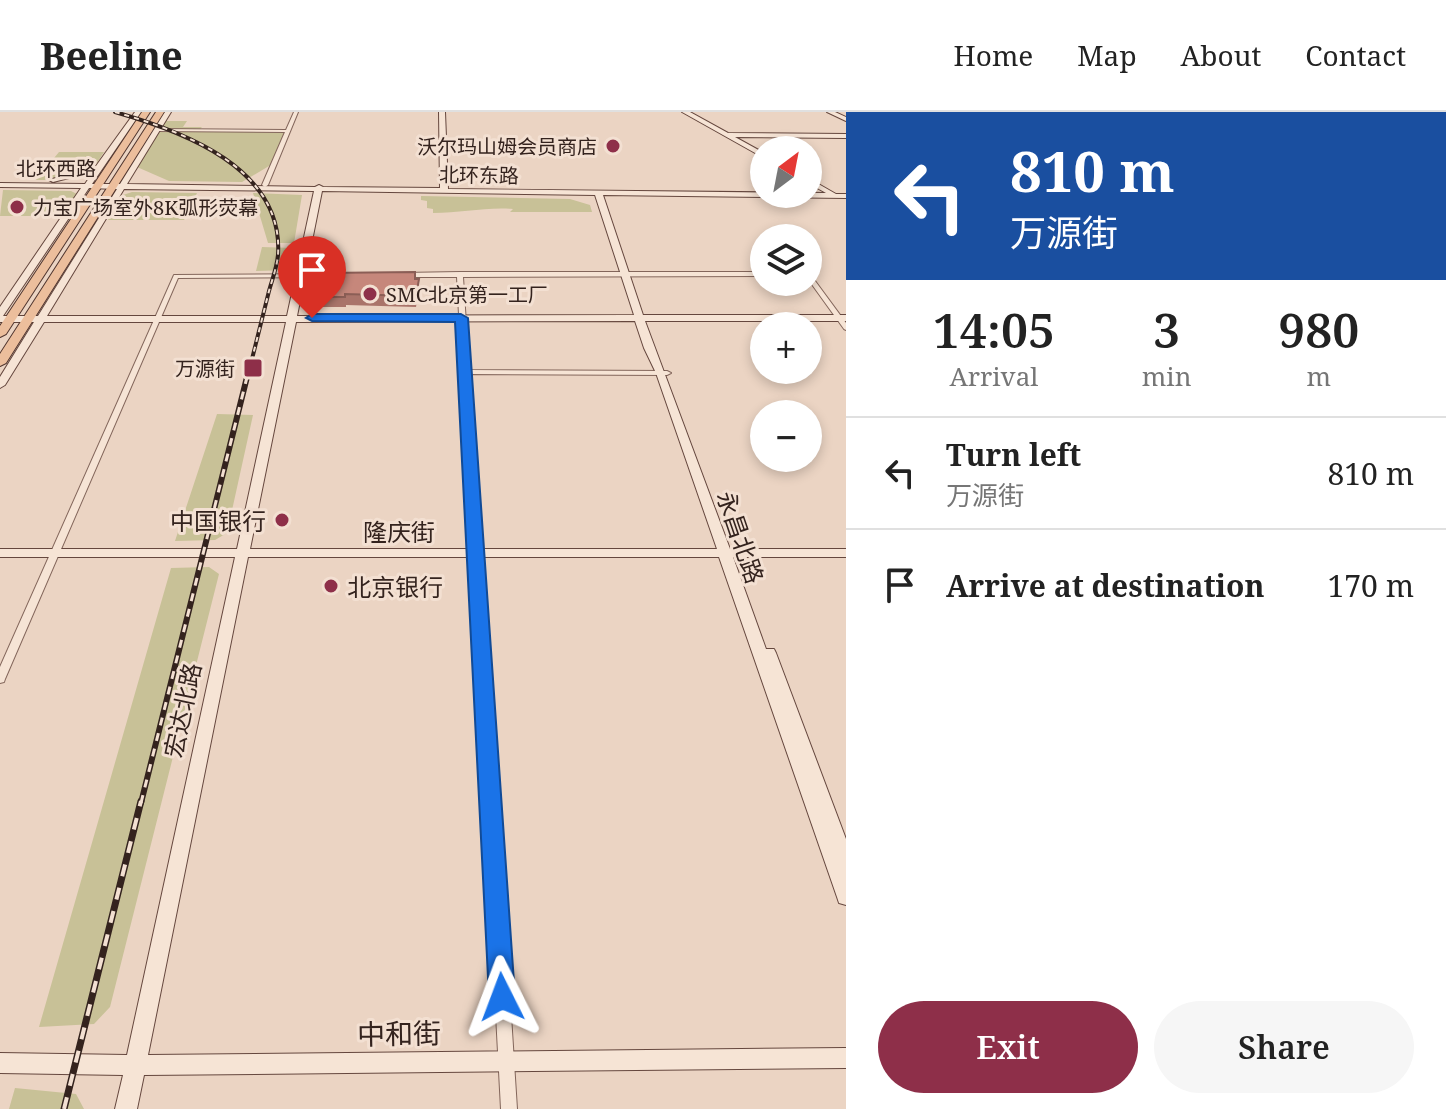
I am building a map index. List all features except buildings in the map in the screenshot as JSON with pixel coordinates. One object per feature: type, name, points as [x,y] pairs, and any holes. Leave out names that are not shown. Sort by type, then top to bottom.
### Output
[{"type":"main road","points":[[0,334],[3,319],[39,275],[93,185],[146,112]]},
{"type":"main road","points":[[6,363],[90,222],[161,118]]},
{"type":"street","points":[[138,112],[99,168],[93,185],[19,287],[3,319],[844,321]]},
{"type":"street","points":[[149,177],[168,184],[270,186],[296,112]]},
{"type":"street","points":[[442,112],[444,190]]},
{"type":"street","points":[[685,112],[750,148]]},
{"type":"street","points":[[830,112],[846,119]]},
{"type":"street","points":[[161,118],[288,131]]},
{"type":"street","points":[[727,135],[846,136]]},
{"type":"street","points":[[110,155],[122,148]]},
{"type":"street","points":[[32,321],[104,214],[117,186],[135,171],[139,151]]},
{"type":"street","points":[[33,184],[99,168]]},
{"type":"street","name":"北环西路","points":[[0,184],[93,185]]},
{"type":"street","name":"北环西路","points":[[0,184],[117,186]]},
{"type":"street","name":"北环东路","points":[[117,186],[319,188]]},
{"type":"street","name":"北环东路","points":[[117,186],[846,195]]},
{"type":"street","name":"宏达北路","points":[[126,1109],[319,188]]},
{"type":"street","points":[[822,188],[834,195]]},
{"type":"street","name":"北环东路","points":[[602,192],[750,193]]},
{"type":"street","name":"永昌北路","points":[[602,192],[644,319],[649,348],[664,373],[846,897]]},
{"type":"street","name":"北环东路","points":[[822,194],[834,195]]},
{"type":"street","points":[[90,222],[104,214]]},
{"type":"street","points":[[460,274],[509,1109]]},
{"type":"street","points":[[387,275],[750,274]]},
{"type":"street","points":[[19,287],[39,275]]},
{"type":"street","points":[[0,679],[176,276],[344,275]]},
{"type":"street","points":[[822,292],[844,321]]},
{"type":"street","points":[[0,371],[6,363]]},
{"type":"street","points":[[0,385],[6,363]]},
{"type":"street","points":[[465,372],[664,373]]},
{"type":"street","name":"隆庆街","points":[[0,553],[846,553]]},
{"type":"street","name":"永昌北路","points":[[728,553],[846,863]]},
{"type":"street","name":"中和街","points":[[0,1063],[135,1065],[846,1058]]},
{"type":"shaded area","points":[[165,121],[187,121],[183,127],[202,127],[199,130],[284,133],[274,163],[242,182],[169,181],[137,167]]},
{"type":"shaded area","points":[[59,152],[104,152],[95,166],[50,180],[36,180]]},
{"type":"shaded area","points":[[3,190],[71,191],[77,194],[62,216],[0,216]]},
{"type":"shaded area","points":[[132,192],[197,193],[184,220],[108,220],[123,195]]},
{"type":"shaded area","points":[[253,193],[302,195],[294,243],[268,243]]},
{"type":"shaded area","points":[[421,196],[570,199],[590,205],[592,212],[510,212],[513,209],[503,209],[433,213]]},
{"type":"shaded area","points":[[262,247],[293,248],[289,270],[256,271]]},
{"type":"shaded area","points":[[217,414],[253,415],[227,533],[215,540],[175,541]]},
{"type":"shaded area","points":[[209,567],[219,574],[110,1007],[94,1024],[39,1027],[171,568]]},
{"type":"shaded area","points":[[15,1088],[76,1094],[84,1109],[9,1109]]},
{"type":"railway","points":[[115,112],[170,130],[224,158],[247,177],[264,199],[275,225],[278,255],[248,375]]},
{"type":"railway","points":[[141,803],[248,373]]},
{"type":"railway","points":[[64,1109],[141,801]]},
{"type":"place","name":"沃尔玛山姆会员商店","points":[[613,146]]},
{"type":"place","name":"力宝广场室外8K弧形荧幕","points":[[17,207]]},
{"type":"place","name":"SMC北京第一工厂","points":[[370,294]]},
{"type":"place","name":"万源街","points":[[253,368]]},
{"type":"place","name":"中国银行","points":[[282,520]]},
{"type":"place","name":"北京银行","points":[[331,586]]},
{"type":"route","points":[[312,318],[461,318],[502,997]]}]
